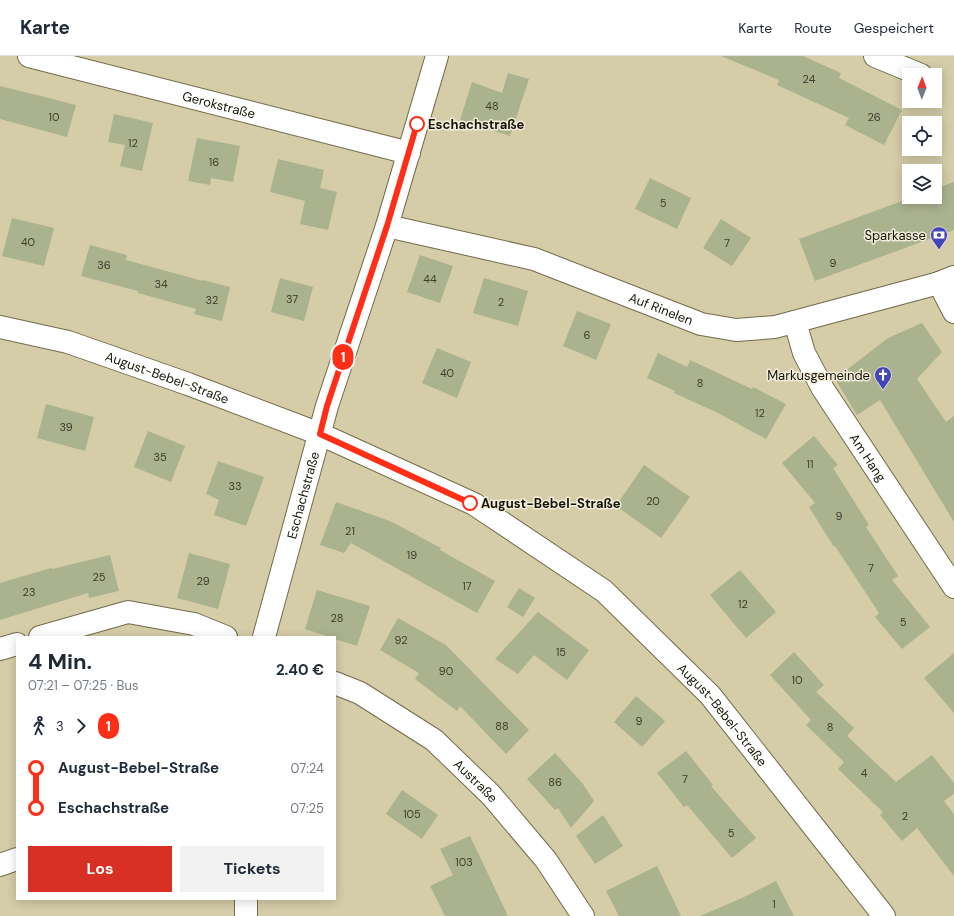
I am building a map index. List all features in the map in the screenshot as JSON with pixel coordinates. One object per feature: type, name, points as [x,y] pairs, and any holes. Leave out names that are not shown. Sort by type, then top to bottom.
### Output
[{"type":"street","name":"Gerokstraße","points":[[29,56],[409,153]]},
{"type":"street","name":"Eschachstraße","points":[[264,636],[327,406],[387,226],[437,56]]},
{"type":"street","points":[[875,56],[904,68]]},
{"type":"street","name":"Auf Rinelen","points":[[387,226],[534,259],[701,324],[736,330],[775,327],[946,280],[954,312]]},
{"type":"street","name":"Am Hang","points":[[795,322],[804,353],[823,389],[954,587]]},
{"type":"street","name":"August-Bebel-Straße","points":[[0,327],[68,342],[188,384],[320,434],[474,504],[604,590],[710,695],[884,916]]},
{"type":"street","points":[[44,636],[128,612],[194,624],[224,636]]},
{"type":"street","points":[[0,649],[16,644]]},
{"type":"street","name":"Austraße","points":[[336,683],[360,693],[434,740],[491,795],[546,860],[583,916]]},
{"type":"street","points":[[0,864],[16,859]]},
{"type":"street","points":[[246,900],[246,916]]},
{"type":"building","points":[[721,56],[803,56],[841,73],[839,78],[902,110],[884,145],[845,125],[849,118],[777,85],[779,80]]},
{"type":"building","points":[[508,73],[529,79],[510,136],[460,120],[472,82],[502,93]]},
{"type":"building","points":[[0,86],[76,105],[67,137],[0,119]]},
{"type":"building","points":[[114,114],[153,123],[142,171],[120,166],[125,145],[108,142]]},
{"type":"building","points":[[197,138],[240,146],[233,182],[211,178],[210,185],[188,181]]},
{"type":"building","points":[[278,159],[324,170],[320,188],[337,192],[328,230],[300,224],[305,201],[270,192]]},
{"type":"building","points":[[650,178],[691,198],[677,229],[635,209]]},
{"type":"building","points":[[954,182],[954,230],[815,281],[799,239],[902,201],[902,204],[942,204],[942,186]]},
{"type":"building","points":[[12,218],[54,228],[44,266],[2,256]]},
{"type":"building","points":[[721,219],[751,238],[732,266],[703,248]]},
{"type":"building","points":[[90,245],[127,255],[126,260],[230,287],[222,321],[194,314],[196,309],[138,293],[138,291],[81,276]]},
{"type":"building","points":[[420,255],[453,266],[440,303],[407,292]]},
{"type":"building","points":[[280,278],[313,287],[304,321],[271,312]]},
{"type":"building","points":[[484,278],[528,291],[518,326],[473,313]]},
{"type":"building","points":[[577,311],[611,324],[596,360],[563,346]]},
{"type":"building","name":"Markusgemeinde","points":[[922,323],[942,352],[917,379],[946,422],[954,416],[954,522],[880,400],[857,415],[835,379],[888,338]]},
{"type":"building","points":[[437,348],[471,362],[457,398],[422,383]]},
{"type":"building","points":[[658,353],[687,367],[690,360],[752,389],[753,387],[786,404],[766,439],[718,413],[674,393],[675,391],[647,378]]},
{"type":"building","points":[[46,404],[94,417],[85,451],[37,438]]},
{"type":"building","points":[[148,431],[185,446],[171,482],[134,467]]},
{"type":"building","points":[[814,436],[838,465],[833,468],[869,525],[866,527],[898,576],[892,580],[930,627],[902,649],[875,617],[879,613],[809,507],[815,503],[782,463]]},
{"type":"building","points":[[218,461],[264,477],[246,526],[214,515],[219,500],[206,494]]},
{"type":"building","points":[[644,465],[690,497],[661,538],[616,506]]},
{"type":"building","points":[[336,502],[390,521],[441,548],[440,550],[495,581],[477,613],[351,543],[344,553],[320,545]]},
{"type":"building","points":[[189,553],[230,564],[218,609],[177,598]]},
{"type":"building","points":[[110,555],[119,591],[89,598],[88,593],[0,620],[0,583],[51,568]]},
{"type":"building","points":[[740,570],[776,612],[746,638],[710,595]]},
{"type":"building","points":[[519,588],[535,598],[523,617],[507,607]]},
{"type":"building","points":[[317,590],[370,606],[357,646],[336,639],[336,636],[327,636],[305,629]]},
{"type":"building","points":[[538,612],[589,650],[567,680],[534,655],[518,674],[495,659]]},
{"type":"building","points":[[398,618],[446,645],[529,730],[506,754],[460,706],[457,711],[415,679],[419,673],[380,650]]},
{"type":"building","points":[[794,652],[824,685],[816,692],[854,728],[847,736],[896,782],[932,755],[954,783],[954,794],[944,801],[954,814],[954,876],[917,828],[902,841],[880,815],[883,812],[838,769],[844,762],[806,725],[811,720],[770,675]]},
{"type":"building","points":[[954,653],[954,713],[924,678]]},
{"type":"building","points":[[636,696],[665,721],[642,747],[614,722]]},
{"type":"building","points":[[686,751],[713,785],[711,786],[756,838],[732,858],[687,805],[684,807],[657,773]]},
{"type":"building","points":[[555,753],[583,784],[594,801],[571,828],[558,808],[555,810],[527,779]]},
{"type":"building","points":[[402,790],[438,815],[422,839],[386,814]]},
{"type":"building","points":[[603,815],[623,846],[595,864],[576,836]]},
{"type":"building","points":[[470,836],[508,916],[445,916],[430,886],[453,875],[440,849]]},
{"type":"building","points":[[657,866],[681,916],[619,916],[606,891]]},
{"type":"building","points":[[776,881],[794,916],[700,916],[742,898]]},
{"type":"bus line","name":"1","points":[[417,124],[387,226],[327,406],[320,434],[470,503]]},
{"type":"place","name":"Eschachstraße","points":[[417,124]]},
{"type":"place","name":"Sparkasse","points":[[939,250]]},
{"type":"place","name":"Markusgemeinde","points":[[883,390]]},
{"type":"place","name":"August-Bebel-Straße","points":[[470,503]]}]
